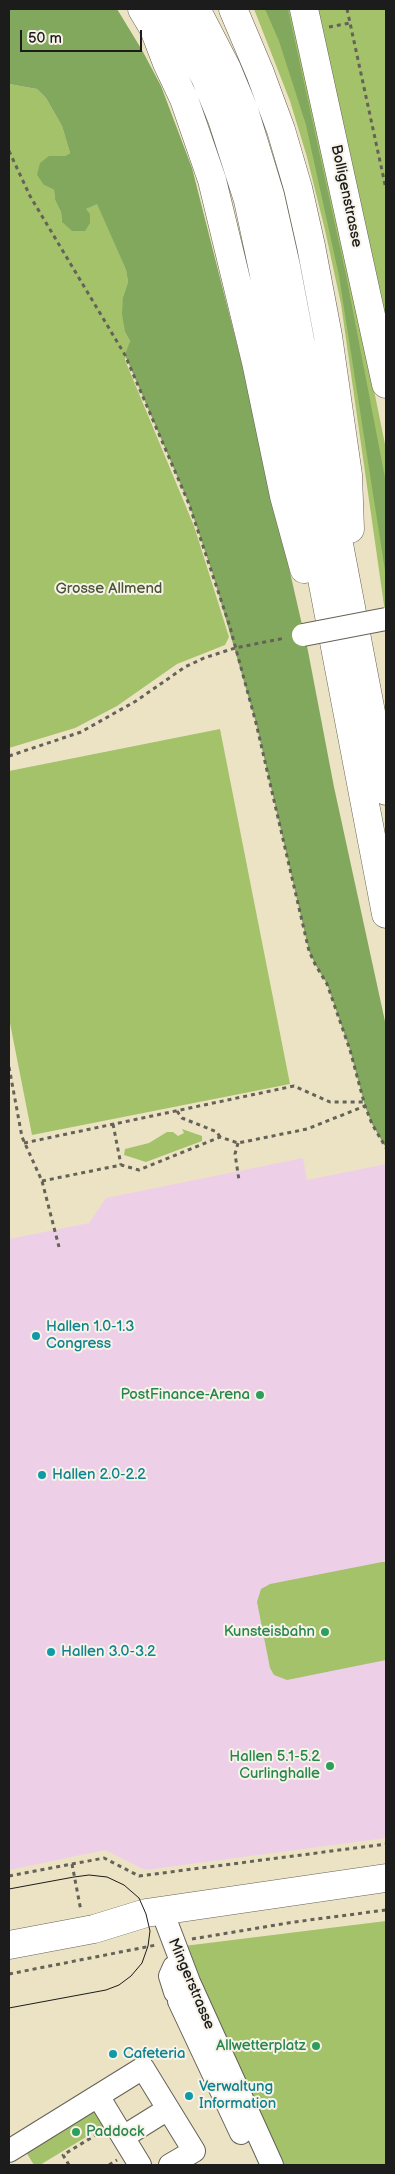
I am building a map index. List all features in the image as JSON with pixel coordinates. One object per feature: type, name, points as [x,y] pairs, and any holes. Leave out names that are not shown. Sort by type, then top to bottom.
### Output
[{"type":"main road","points":[[129,9],[167,64]]},
{"type":"main road","points":[[142,9],[154,29],[167,64],[192,118],[212,180],[256,362],[284,496],[312,603],[344,694]]},
{"type":"main road","points":[[169,9],[199,64],[219,111],[248,200],[386,914]]},
{"type":"main road","points":[[196,9],[227,69],[244,110],[270,195],[288,274],[386,791]]},
{"type":"main road","points":[[233,9],[281,130],[298,188],[317,277],[348,475],[354,618]]},
{"type":"main road","name":"Bolligenstrasse","points":[[304,9],[386,384]]},
{"type":"main road","points":[[9,1946],[94,1929],[154,1912],[386,1878]]},
{"type":"main road","points":[[9,1928],[107,1910],[154,1912]]},
{"type":"street","points":[[303,634],[386,619]]},
{"type":"street","name":"Mingerstrasse","points":[[154,1912],[172,1942],[271,2165]]},
{"type":"street","points":[[181,1963],[174,1967],[170,1976],[177,1997],[220,2092],[257,2165]]},
{"type":"street","points":[[9,2150],[143,2068],[194,2151],[170,2165]]},
{"type":"street","points":[[98,2096],[140,2165]]},
{"type":"street","points":[[119,2130],[168,2109]]},
{"type":"path","points":[[347,9],[386,189]]},
{"type":"path","points":[[9,151],[30,196],[125,354],[189,504],[222,601],[256,723],[309,951],[314,964],[327,984],[350,1050],[364,1104],[374,1130],[386,1148]]},
{"type":"path","points":[[9,756],[82,732],[117,713],[185,668],[204,658],[235,648],[303,634]]},
{"type":"path","points":[[9,1067],[24,1143],[42,1181],[59,1247]]},
{"type":"path","points":[[24,1143],[294,1086],[330,1102],[364,1104]]},
{"type":"path","points":[[177,1111],[182,1118],[217,1132],[220,1137],[238,1143],[307,1129],[364,1104]]},
{"type":"path","points":[[113,1124],[121,1165]]},
{"type":"path","points":[[42,1181],[121,1165],[139,1170],[220,1137]]},
{"type":"path","points":[[238,1143],[235,1154],[239,1180]]},
{"type":"path","points":[[9,1876],[104,1858],[139,1876],[386,1844]]},
{"type":"path","points":[[9,1974],[172,1942],[294,1922],[386,1910]]},
{"type":"path","points":[[69,2165],[63,2155],[119,2130]]},
{"type":"shaded area","points":[[303,1158],[307,1180],[386,1164],[386,1838],[145,1870],[105,1850],[9,1870],[9,1239],[89,1223],[106,1198]]},
{"type":"green space","points":[[9,9],[117,9],[161,86],[192,168],[246,380],[308,651],[334,787],[386,1026],[386,1148],[372,1124],[365,1106],[350,1050],[327,984],[309,951],[256,723],[213,575],[189,504],[125,355],[130,341],[125,332],[122,314],[123,297],[128,282],[126,270],[97,204],[86,209],[90,214],[90,223],[85,231],[72,231],[62,222],[54,190],[44,185],[37,175],[40,163],[49,156],[65,156],[70,153],[62,126],[46,98],[37,89],[9,84]]},
{"type":"green space","points":[[254,9],[296,9],[386,449],[386,619],[341,304],[325,230],[307,157],[290,101]]},
{"type":"green space","points":[[265,9],[288,9],[346,275],[386,483],[386,577],[339,276],[306,125],[279,41]]},
{"type":"green space","points":[[315,9],[386,9],[386,349]]},
{"type":"green space","name":"Grosse Allmend","points":[[9,84],[37,89],[46,98],[62,126],[70,153],[65,156],[44,185],[54,190],[62,222],[97,203],[126,270],[128,282],[123,297],[125,332],[130,341],[125,360],[194,526],[229,637],[225,645],[177,664],[117,706],[75,728],[9,748]]},
{"type":"green space","points":[[220,729],[290,1084],[32,1135],[9,1018],[9,771]]},
{"type":"green space","points":[[182,1129],[202,1136],[202,1141],[146,1162],[124,1155],[125,1149],[149,1143],[167,1132],[173,1132],[178,1136],[184,1133]]},
{"type":"green space","name":"Kunsteisbahn","points":[[386,1562],[386,1660],[287,1680],[274,1675],[270,1668],[257,1602],[261,1589],[270,1584]]},
{"type":"green space","name":"Allwetterplatz","points":[[386,1921],[386,2165],[273,2165],[176,1947]]},
{"type":"green space","name":"Paddock","points":[[94,2109],[104,2126],[40,2165],[34,2165],[26,2152]]},
{"type":"tram line","points":[[9,1889],[89,1875],[107,1877],[124,1885],[139,1898],[146,1914],[150,1931],[148,1946],[142,1963],[131,1976],[119,1985],[106,1990],[9,2008]]},
{"type":"place","name":"Hallen 1.0-1.3 Congress","points":[[36,1336]]},
{"type":"place","name":"PostFinance-Arena","points":[[260,1395]]},
{"type":"place","name":"Hallen 2.0-2.2","points":[[42,1475]]},
{"type":"place","name":"Kunsteisbahn","points":[[325,1632]]},
{"type":"place","name":"Hallen 3.0-3.2","points":[[51,1652]]},
{"type":"place","name":"Hallen 5.1-5.2 Curlinghalle","points":[[330,1766]]},
{"type":"place","name":"Allwetterplatz","points":[[316,2046]]},
{"type":"place","name":"Cafeteria","points":[[113,2054]]},
{"type":"place","name":"Verwaltung Information","points":[[189,2096]]},
{"type":"place","name":"Paddock","points":[[76,2132]]}]
